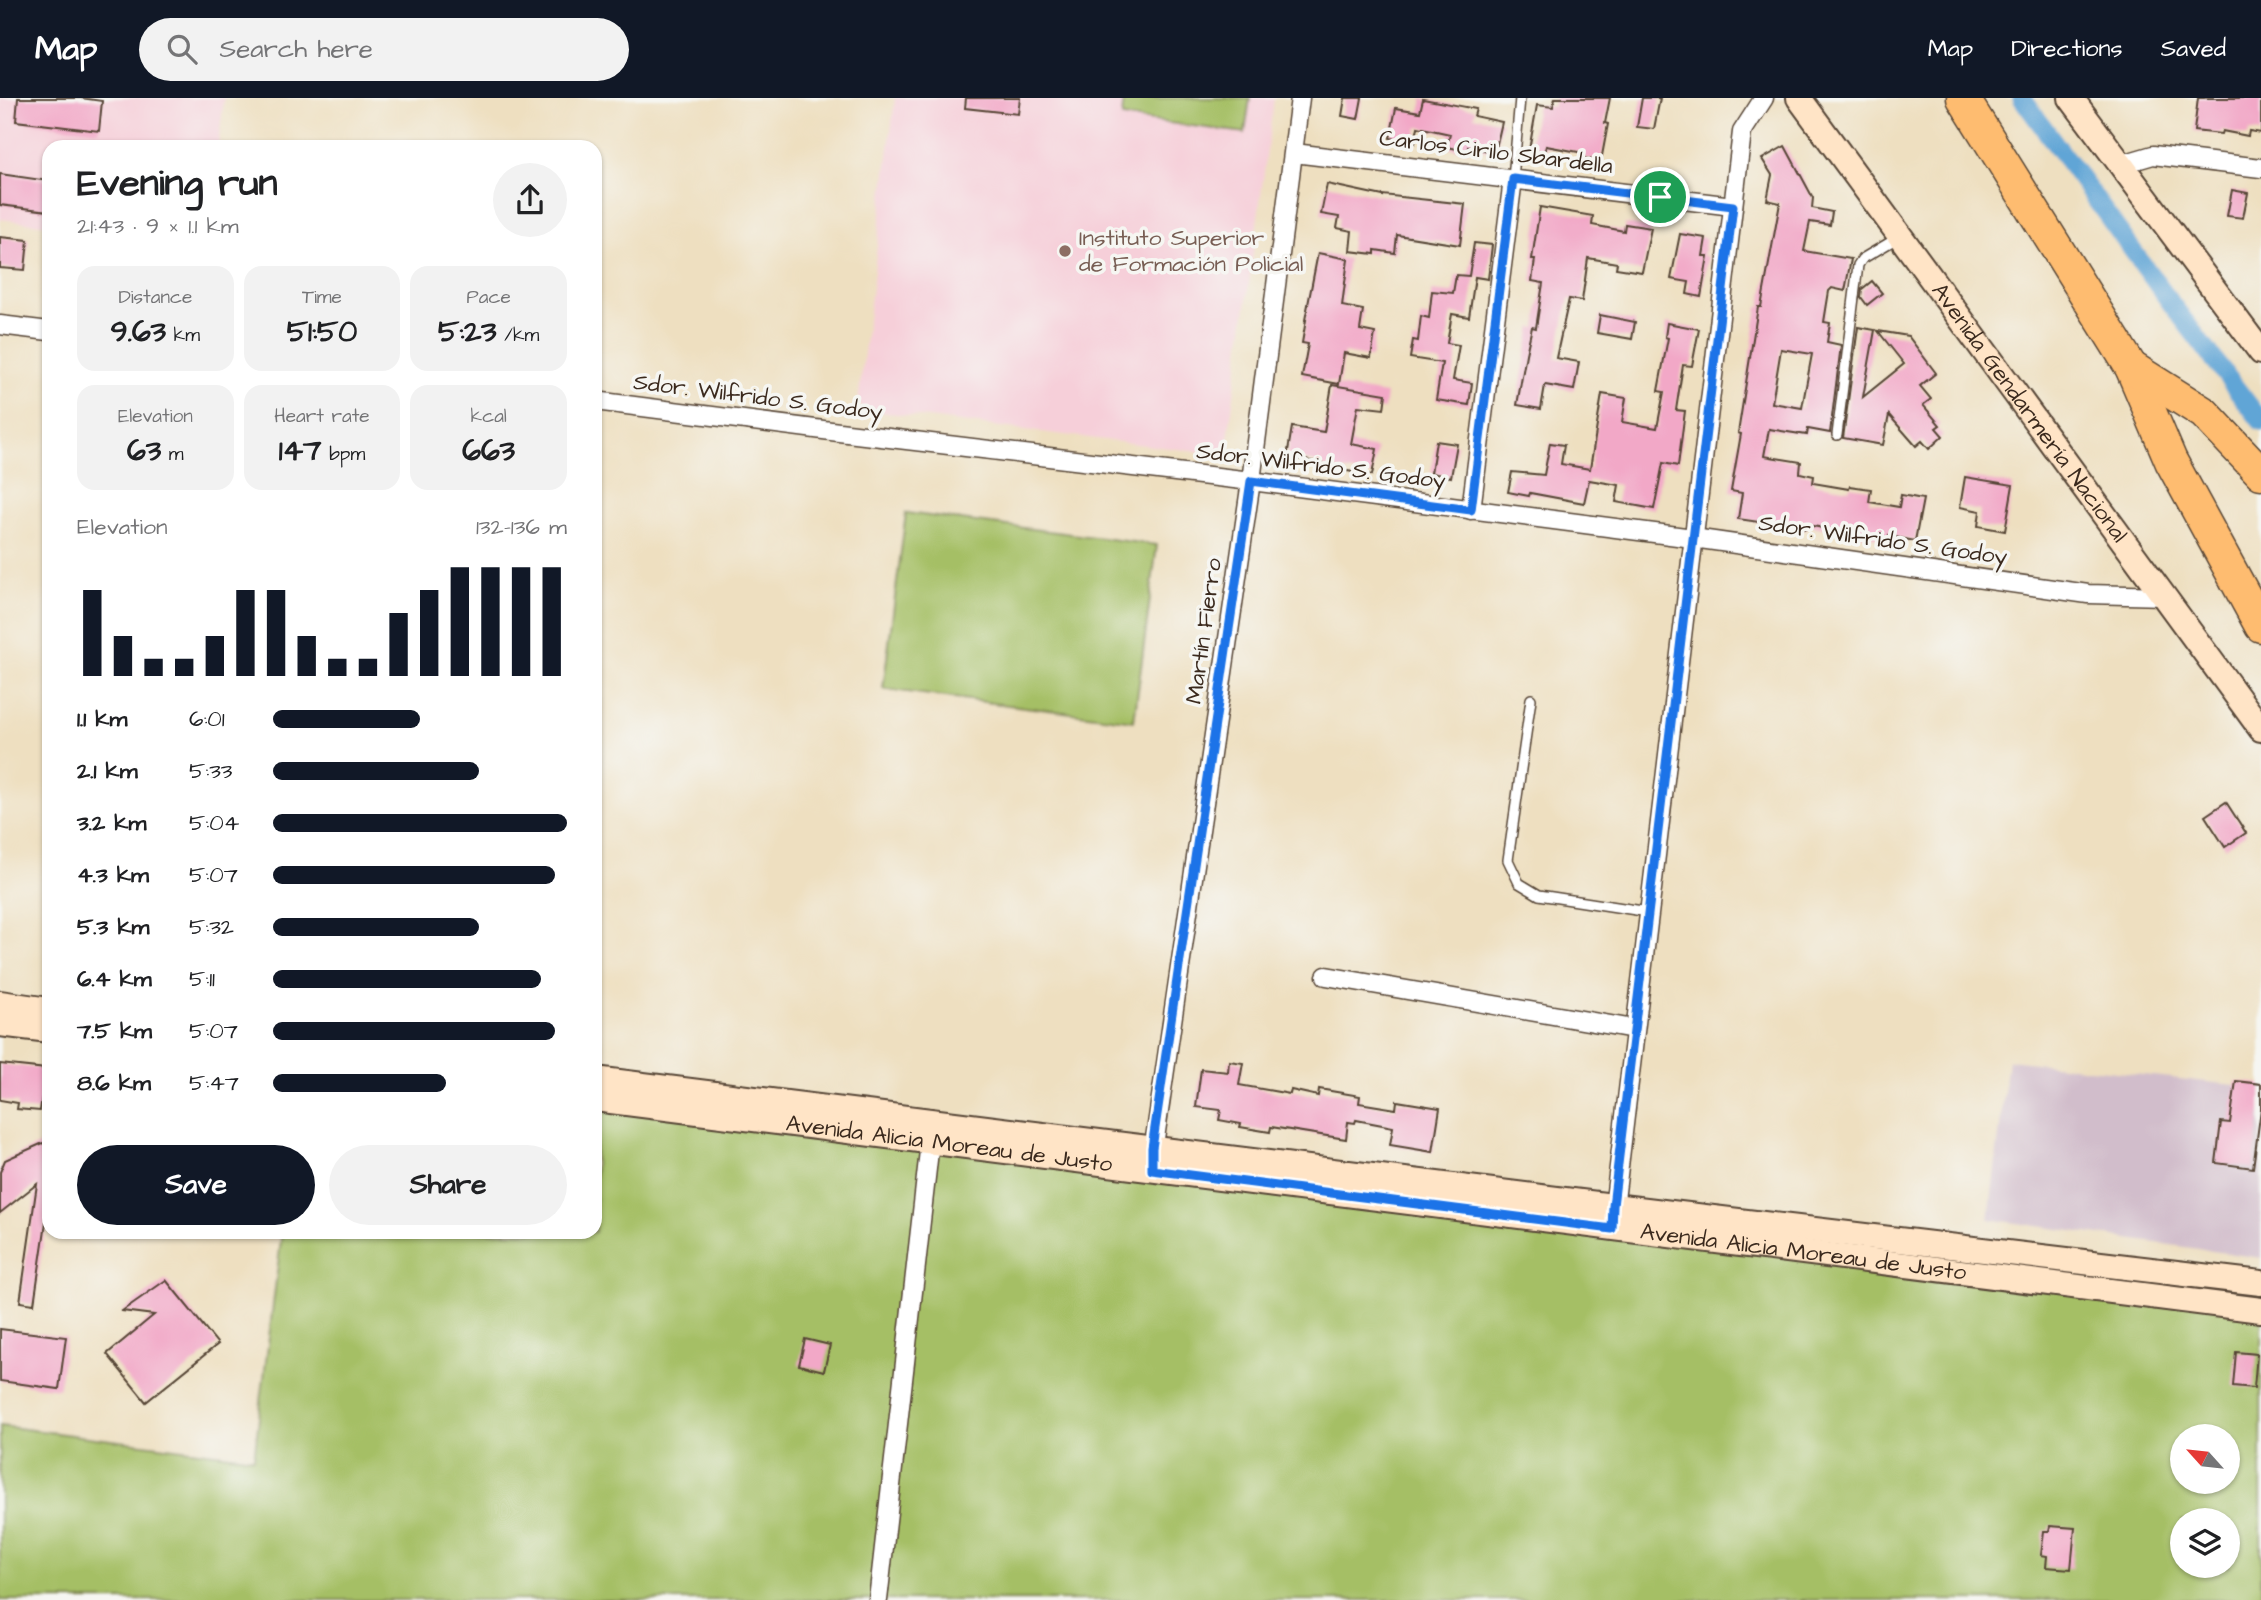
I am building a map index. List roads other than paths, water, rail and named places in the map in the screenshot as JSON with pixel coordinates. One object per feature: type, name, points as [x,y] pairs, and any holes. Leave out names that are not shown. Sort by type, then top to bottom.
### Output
[{"type":"highway","points":[[1963,98],[2132,367],[2171,461],[2261,626]]},
{"type":"highway","points":[[2132,367],[2204,413],[2261,473]]},
{"type":"main road","name":"Avenida Gendarmería Nacional","points":[[1799,98],[2261,729]]},
{"type":"main road","points":[[2071,98],[2261,352]]},
{"type":"main road","points":[[0,1003],[42,1009]]},
{"type":"main road","points":[[0,1024],[42,1029]]},
{"type":"main road","name":"Avenida Alicia Moreau de Justo","points":[[602,1080],[1152,1159],[1613,1217],[2261,1310]]},
{"type":"main road","name":"Avenida Alicia Moreau de Justo","points":[[602,1101],[930,1142],[1152,1159]]},
{"type":"main road","name":"Avenida Alicia Moreau de Justo","points":[[1613,1217],[2261,1283]]},
{"type":"street","name":"Martín Fierro","points":[[1152,1159],[1251,481],[1300,98]]},
{"type":"street","points":[[1613,1217],[1742,132],[1764,98]]},
{"type":"street","name":"Carlos Cirilo Sbardella","points":[[1294,153],[1733,206]]},
{"type":"street","points":[[2119,165],[2153,155],[2261,168]]},
{"type":"street","points":[[1471,510],[1513,179]]},
{"type":"street","points":[[0,325],[42,330]]},
{"type":"street","name":"Sdor. Wilfrido S. Godoy","points":[[602,402],[1693,538],[2088,594],[2165,596]]},
{"type":"street","points":[[1326,976],[1634,1029]]},
{"type":"street","points":[[878,1600],[930,1142]]},
{"type":"lane","points":[[1513,179],[1520,98]]},
{"type":"lane","points":[[1837,435],[1858,265],[1863,259],[1901,236]]},
{"type":"lane","points":[[1531,699],[1508,860],[1519,883],[1539,895],[1649,912]]},
{"type":"waterway","points":[[2022,98],[2170,302],[2261,421]]},
{"type":"place","name":"Instituto Superior de Formación Policial","points":[[1065,251]]}]
